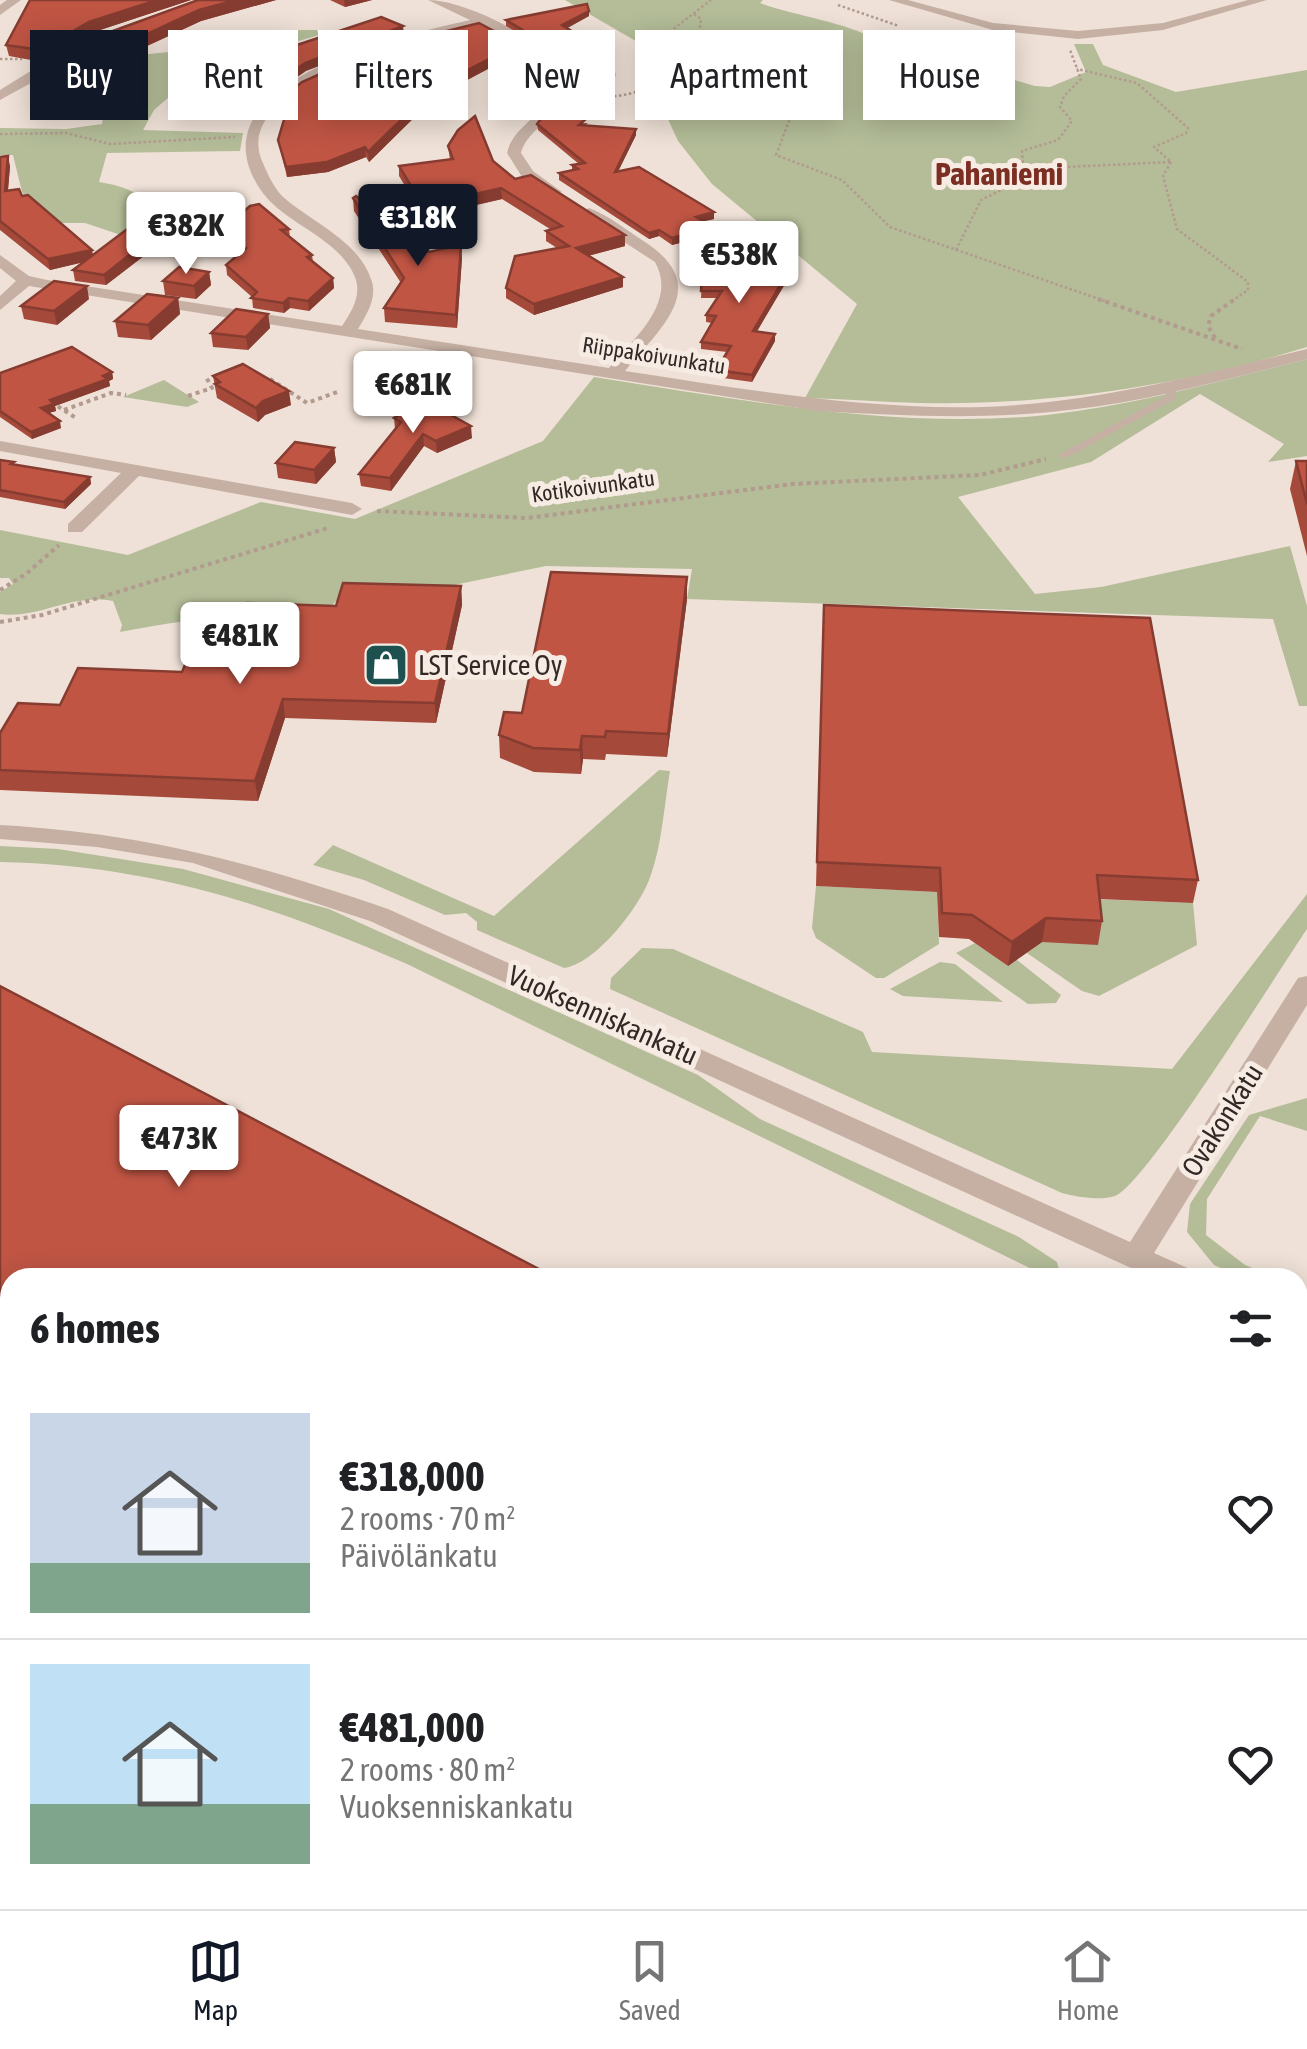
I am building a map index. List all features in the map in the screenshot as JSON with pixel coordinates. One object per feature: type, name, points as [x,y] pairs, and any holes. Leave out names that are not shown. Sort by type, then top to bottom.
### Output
[{"type":"street","points":[[1,9],[16,0]]},
{"type":"street","points":[[434,0],[496,30]]},
{"type":"street","points":[[894,0],[1015,32],[1098,38],[1186,22],[1261,0]]},
{"type":"street","points":[[348,331],[364,299],[362,275],[346,254],[268,189],[253,160],[253,137],[258,124],[277,100],[321,69],[390,43],[481,21]]},
{"type":"street","points":[[0,96],[30,77]]},
{"type":"street","points":[[537,120],[517,140],[514,153],[520,167],[652,252],[673,277],[669,302],[616,371]]},
{"type":"street","name":"Riippakoivunkatu","points":[[0,260],[26,280],[818,406],[984,412],[1071,405],[1172,388],[1307,354]]},
{"type":"street","points":[[0,305],[26,280]]},
{"type":"street","points":[[0,446],[352,509]]},
{"type":"street","points":[[75,528],[135,470]]},
{"type":"street","name":"Vuoksenniskankatu","points":[[0,832],[77,838],[192,856],[268,876],[379,915],[1162,1268]]},
{"type":"street","name":"Ovakonkatu","points":[[1137,1256],[1307,984]]},
{"type":"lane","points":[[1064,455],[1155,408],[1171,396],[1172,388]]},
{"type":"path","points":[[615,97],[640,89],[661,72],[665,62],[664,37],[712,0]]},
{"type":"path","points":[[838,5],[899,26]]},
{"type":"path","points":[[694,14],[701,19],[697,49],[724,55],[728,83],[750,102],[792,113],[776,155],[842,180],[890,227],[1279,362]]},
{"type":"path","points":[[956,250],[981,200],[1024,179],[1022,151],[1058,140],[1072,122],[1060,106],[1081,79],[1067,42]]},
{"type":"path","points":[[1077,69],[1137,82],[1188,128],[1186,133],[1154,147],[1170,162]]},
{"type":"path","points":[[0,134],[66,132],[110,144],[253,137]]},
{"type":"path","points":[[1023,169],[1054,164],[1113,166],[1170,162]]},
{"type":"path","points":[[1170,162],[1163,176],[1177,229],[1248,282],[1248,290],[1211,316],[1208,326],[1216,340]]},
{"type":"path","points":[[188,396],[212,388],[205,374]]},
{"type":"path","points":[[270,379],[308,403],[340,391]]},
{"type":"path","points":[[64,410],[111,393],[126,395]]},
{"type":"path","points":[[49,401],[76,418]]},
{"type":"path","name":"Kotikoivunkatu","points":[[352,509],[527,518],[792,484],[980,475],[1064,455]]},
{"type":"path","points":[[0,622],[42,615],[149,580],[266,550],[332,527],[352,509]]},
{"type":"path","points":[[0,590],[26,574],[75,528]]},
{"type":"green space","points":[[565,0],[763,0],[760,3],[863,34],[863,120],[1015,120],[1015,80],[1050,87],[1086,72],[1074,44],[1093,44],[1103,65],[1176,92],[1307,70],[1307,347],[1165,382],[1067,397],[968,403],[805,398],[857,304],[712,184],[678,141],[668,120],[843,120],[843,30],[635,30],[635,41]]},
{"type":"green space","points":[[298,30],[317,30],[318,35],[298,41]]},
{"type":"green space","points":[[168,52],[168,98],[154,110],[143,130],[243,133],[240,151],[107,153],[99,182],[127,189],[154,208],[179,240],[163,249],[85,223],[53,223],[22,192],[13,155],[0,155],[0,128],[66,129],[102,124],[103,120],[148,120],[148,54]]},
{"type":"green space","points":[[1307,359],[1307,456],[1268,462],[1284,444],[1200,394],[1091,462],[958,497],[1035,594],[1101,587],[1290,546],[1307,606],[1307,706],[1299,706],[1273,619],[687,599],[692,569],[546,566],[454,585],[410,602],[339,599],[321,615],[220,617],[120,632],[122,625],[113,601],[83,600],[28,613],[0,614],[0,592],[13,584],[9,578],[0,578],[0,530],[128,555],[261,502],[355,519],[543,441],[594,377],[820,410],[991,419],[1113,405]]},
{"type":"green space","points":[[164,380],[199,402],[187,407],[123,397]]},
{"type":"green space","points":[[659,770],[670,771],[649,880],[625,920],[602,946],[589,957],[564,968],[477,930],[477,922],[466,913],[445,915],[364,880],[313,865],[333,845],[494,916]]},
{"type":"green space","points":[[0,846],[58,849],[183,869],[329,909],[698,1075],[760,1119],[1019,1237],[1057,1262],[1059,1268],[1030,1268],[357,943],[258,907],[159,880],[55,865],[0,862]]},
{"type":"green space","points":[[816,886],[937,892],[939,944],[884,978],[876,978],[816,938],[812,928]]},
{"type":"green space","points":[[1307,894],[1307,929],[1154,1156],[1131,1183],[1109,1197],[1062,1193],[610,989],[611,978],[642,948],[673,949],[863,1032],[872,1052],[1172,1069]]},
{"type":"green space","points":[[1093,899],[1193,903],[1197,945],[1099,996],[1082,991],[1027,953]]},
{"type":"green space","points":[[975,943],[1008,966],[1017,960],[1061,995],[1056,1003],[1028,1004],[956,953]]},
{"type":"green space","points":[[940,962],[955,964],[1003,1002],[903,996],[890,989]]},
{"type":"green space","points":[[1307,1098],[1307,1131],[1260,1116],[1207,1199],[1206,1235],[1252,1268],[1221,1268],[1187,1232],[1190,1204],[1249,1115]]},
{"type":"building","points":[[30,0],[157,0],[75,30],[30,30],[30,49],[6,45]]},
{"type":"building","points":[[198,0],[236,0],[199,10],[148,34],[148,30],[116,30]]},
{"type":"building","points":[[587,4],[589,11],[562,25],[570,30],[523,30],[506,20]]},
{"type":"building","points":[[381,17],[403,26],[392,30],[342,30]]},
{"type":"building","points":[[479,23],[492,30],[488,30],[488,60],[468,70],[468,30],[451,30]]},
{"type":"building","points":[[318,38],[318,58],[298,68],[298,45]]},
{"type":"building","points":[[318,75],[318,120],[401,120],[368,152],[365,147],[327,162],[286,167],[278,140],[284,120],[298,120],[298,85]]},
{"type":"building","points":[[475,116],[493,161],[515,179],[531,175],[625,235],[576,248],[623,277],[534,304],[506,288],[515,256],[569,246],[546,231],[562,226],[501,188],[423,206],[399,166],[453,159],[448,146],[458,130]]},
{"type":"building","points":[[540,120],[585,120],[579,125],[636,129],[615,172],[639,167],[714,212],[696,217],[713,227],[672,238],[659,230],[649,233],[559,173],[578,169],[572,165],[585,163],[537,124]]},
{"type":"building","points":[[8,156],[5,191],[19,189],[22,196],[28,195],[92,250],[48,259],[0,221],[0,157]]},
{"type":"building","points":[[356,196],[429,252],[461,245],[456,315],[384,308],[404,278],[353,198]]},
{"type":"building","points":[[259,204],[289,229],[281,230],[312,255],[307,257],[333,278],[308,301],[289,298],[283,303],[251,298],[257,292],[226,265],[246,248],[224,229],[250,206]]},
{"type":"building","points":[[130,227],[143,244],[104,275],[73,270]]},
{"type":"building","points":[[704,237],[751,266],[792,265],[753,331],[775,334],[752,375],[716,370],[731,346],[701,342],[716,316],[706,315],[722,291],[701,291]]},
{"type":"building","points":[[179,267],[209,272],[194,286],[163,281]]},
{"type":"building","points":[[54,281],[87,286],[54,311],[21,306]]},
{"type":"building","points":[[147,294],[178,298],[148,325],[115,321]]},
{"type":"building","points":[[236,309],[268,314],[246,337],[211,333]]},
{"type":"building","points":[[72,347],[112,372],[103,376],[108,379],[50,400],[54,404],[41,408],[60,421],[31,432],[0,411],[0,373]]},
{"type":"building","points":[[243,364],[289,391],[263,401],[256,408],[215,384],[220,382],[213,376]]},
{"type":"building","points":[[455,392],[442,410],[471,426],[436,441],[423,434],[390,478],[359,474],[401,422],[394,418],[413,406],[418,408]]},
{"type":"building","points":[[295,442],[334,448],[314,470],[276,463]]},
{"type":"building","points":[[0,460],[90,477],[64,502],[0,490]]},
{"type":"building","points":[[1296,461],[1307,461],[1307,504]]},
{"type":"building","points":[[551,572],[687,577],[668,734],[606,731],[605,737],[582,736],[580,750],[533,748],[499,735],[504,712],[522,713]]},
{"type":"building","points":[[343,583],[461,586],[435,703],[283,699],[255,781],[0,770],[0,733],[18,703],[60,705],[78,668],[182,672],[200,629],[236,631],[247,603],[336,606]]},
{"type":"building","points":[[824,605],[1150,618],[1198,880],[1097,875],[1102,921],[1046,918],[1012,942],[972,915],[942,913],[940,868],[817,862]]},
{"type":"building","points":[[0,986],[537,1268],[0,1268]]},
{"type":"place","name":"LST Service Oy","points":[[386,665]]},
{"type":"district","name":"Pahaniemi","points":[[999,174]]}]
